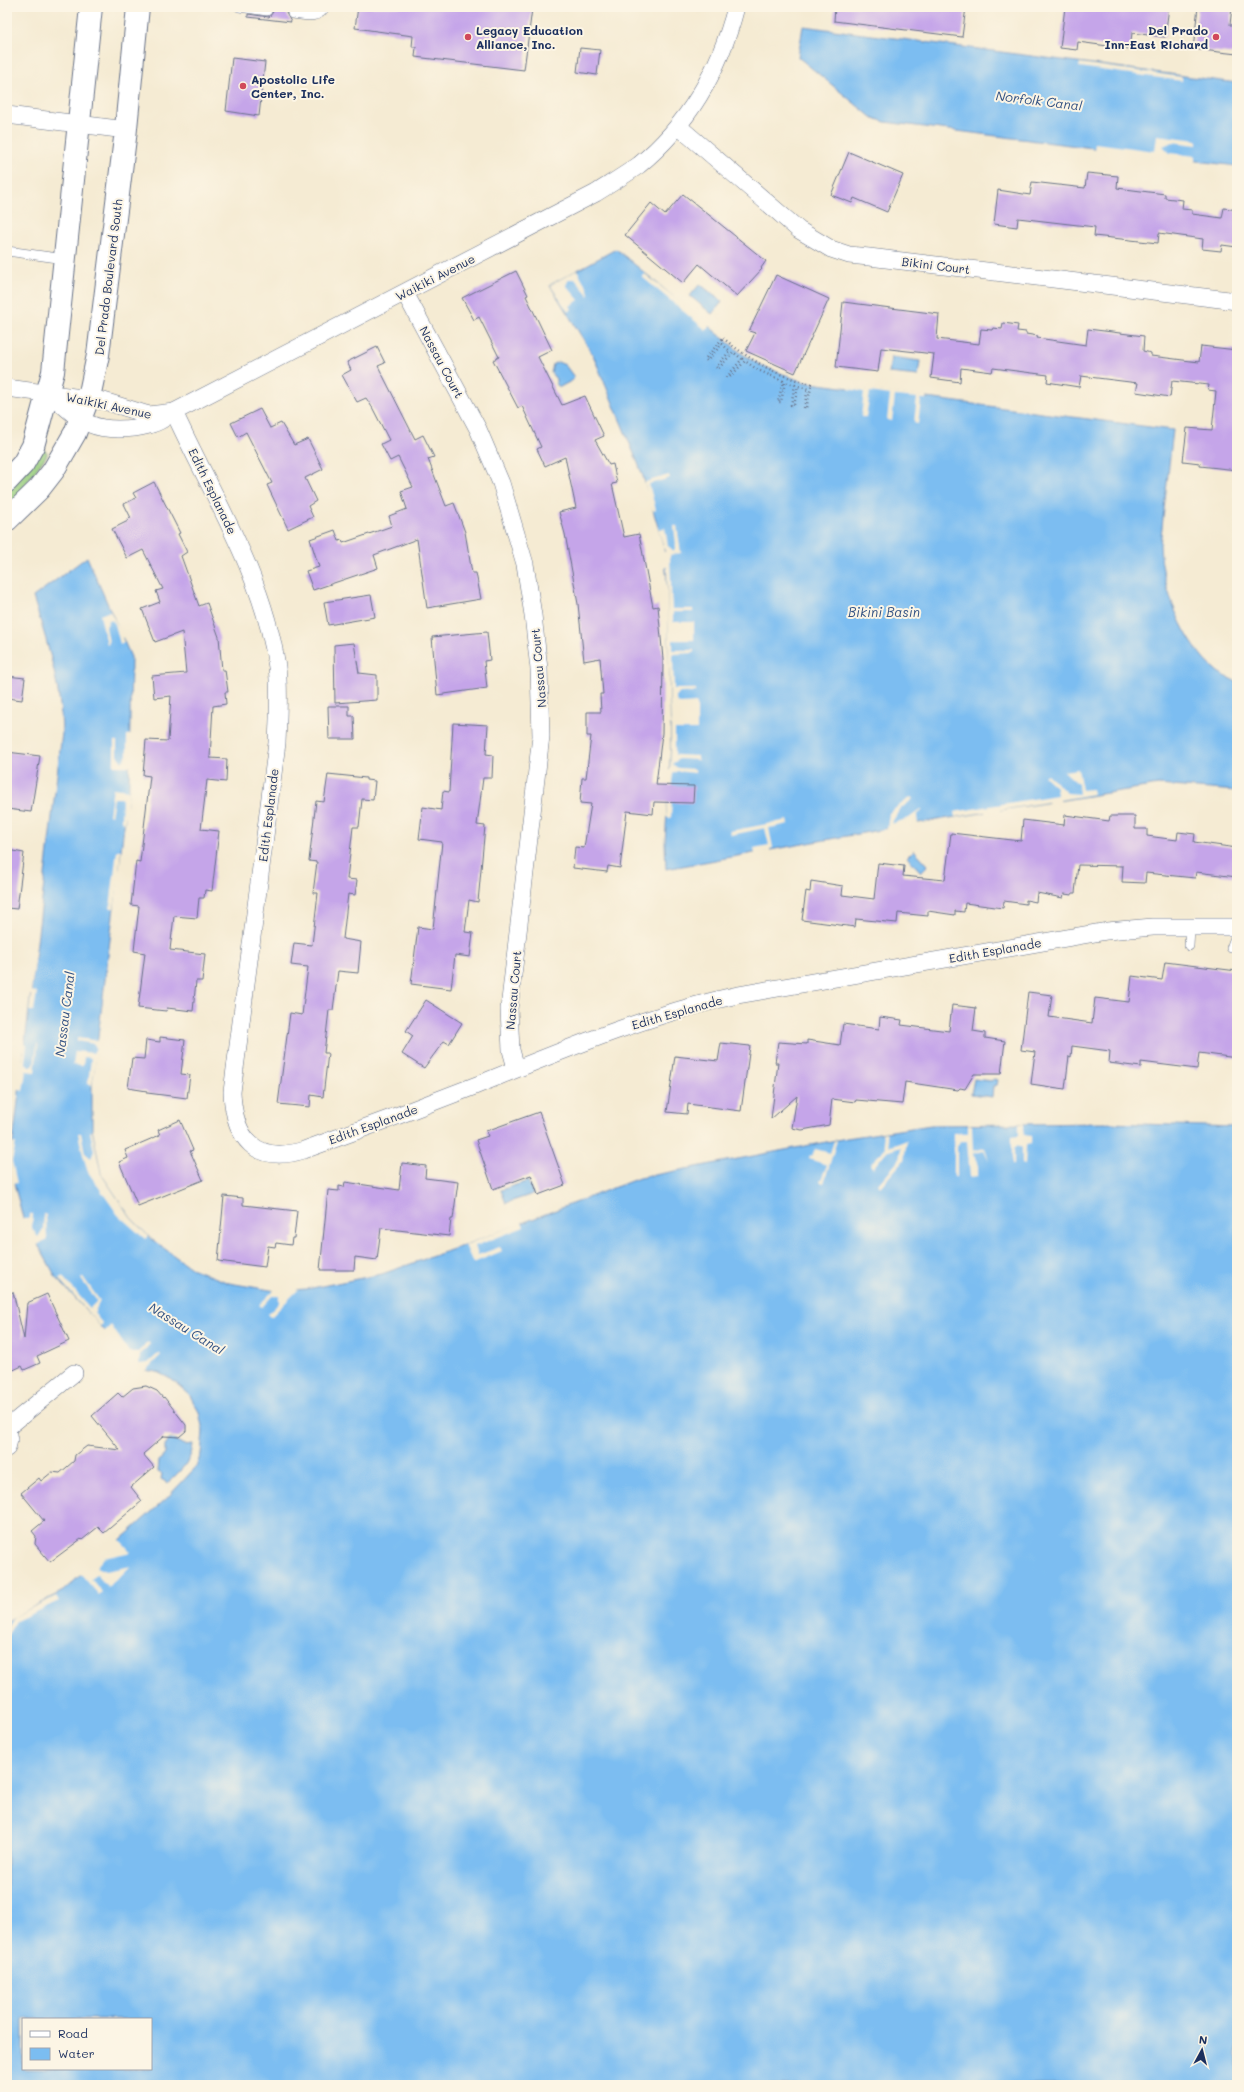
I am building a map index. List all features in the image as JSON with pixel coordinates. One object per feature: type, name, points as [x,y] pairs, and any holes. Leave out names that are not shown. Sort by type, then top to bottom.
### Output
[{"type":"street","points":[[7,481],[23,464],[33,446],[49,393],[53,372],[66,259],[78,125],[91,7]]},
{"type":"street","name":"Del Prado Boulevard South","points":[[7,520],[39,489],[53,471],[81,421],[89,398],[98,355],[126,130],[138,7]]},
{"type":"street","name":"Waikiki Avenue","points":[[7,388],[89,398],[118,404],[149,415],[174,412],[405,293],[596,193],[638,165],[657,149],[678,126],[695,104],[720,56],[736,7]]},
{"type":"street","points":[[7,115],[126,130]]},
{"type":"street","name":"Bikini Court","points":[[678,126],[798,230],[831,249],[869,257],[1237,301]]},
{"type":"street","name":"Nassau Court","points":[[405,293],[478,429],[501,483],[525,564],[533,615],[540,683],[541,736],[509,1009],[511,1050],[516,1068]]},
{"type":"street","points":[[49,393],[81,421],[105,430],[146,426],[160,422],[174,412]]},
{"type":"street","name":"Edith Esplanade","points":[[174,412],[234,534],[253,580],[267,621],[277,668],[279,691],[277,743],[232,1092],[233,1111],[241,1134],[248,1142],[261,1151],[279,1155],[295,1153],[424,1106],[516,1068],[647,1018],[694,1004],[731,996],[1103,932],[1153,927],[1237,927]]},
{"type":"street","points":[[7,1448],[9,1440],[7,1429],[74,1373]]},
{"type":"lane","points":[[238,7],[267,11]]},
{"type":"lane","points":[[307,7],[318,7]]},
{"type":"lane","points":[[292,14],[312,16],[321,13],[325,7]]},
{"type":"lane","points":[[7,252],[66,259]]},
{"type":"lane","points":[[1189,946],[1190,927]]},
{"type":"lane","points":[[1231,948],[1237,932]]},
{"type":"path","points":[[723,338],[760,365],[784,376],[812,384],[806,408],[804,408],[808,389],[798,386],[794,405],[791,405],[795,385],[785,382],[781,402],[778,402],[783,381],[758,370],[745,361],[729,378],[727,376],[742,359],[733,352],[718,369],[716,367],[730,350],[722,344],[707,361],[705,359],[723,338]]},
{"type":"green space","points":[[43,449],[47,452],[47,455],[7,510],[7,492]]},
{"type":"water","name":"Norfolk Canal","points":[[803,26],[1237,83],[1237,166],[885,122],[871,117],[798,57]]},
{"type":"water","name":"Bikini Basin","points":[[616,249],[741,353],[760,365],[803,382],[1173,430],[1160,545],[1165,579],[1177,614],[1194,646],[1218,672],[1237,682],[1237,791],[1158,785],[918,823],[666,869],[665,843],[671,745],[668,593],[664,547],[642,473],[593,355],[550,285]]},
{"type":"water","points":[[700,284],[722,302],[712,314],[690,296]]},
{"type":"water","points":[[891,357],[920,361],[918,376],[889,373]]},
{"type":"water","points":[[558,362],[565,365],[574,377],[573,380],[560,387],[556,384],[556,379],[551,373],[553,364]]},
{"type":"water","name":"Nassau Canal","points":[[87,557],[131,657],[129,786],[92,1085],[92,1129],[101,1174],[130,1217],[150,1238],[191,1268],[229,1283],[276,1291],[307,1289],[382,1274],[465,1245],[639,1178],[847,1138],[931,1125],[1108,1123],[1237,1127],[1237,2085],[7,2085],[7,1621],[63,1591],[166,1499],[196,1467],[201,1454],[203,1431],[199,1412],[189,1394],[171,1379],[157,1372],[144,1370],[105,1331],[56,1277],[23,1218],[10,1168],[62,733],[59,698],[48,647],[33,597]]},
{"type":"water","points":[[914,850],[928,865],[921,872],[907,857]]},
{"type":"water","points":[[974,1079],[991,1081],[994,1079],[998,1080],[997,1085],[993,1086],[992,1097],[971,1094]]},
{"type":"water","points":[[528,1181],[533,1194],[506,1203],[501,1190]]},
{"type":"water","points":[[173,1439],[184,1445],[193,1444],[188,1461],[168,1483],[161,1479],[162,1474],[158,1472],[159,1461],[165,1454],[165,1445],[169,1440]]},
{"type":"pier","points":[[1080,63],[1182,77],[1182,81],[1079,67]]},
{"type":"pier","points":[[1157,135],[1197,140],[1197,145],[1172,142],[1163,146],[1170,153],[1195,156],[1195,162],[1094,150],[1095,143],[1155,151]]},
{"type":"pier","points":[[577,270],[588,289],[589,296],[575,279],[569,279],[566,285],[579,300],[570,306],[572,309],[568,312],[550,285]]},
{"type":"pier","points":[[645,274],[710,325],[706,330],[642,277]]},
{"type":"pier","points":[[849,387],[926,397],[926,399],[921,399],[918,424],[914,423],[917,398],[895,396],[892,421],[887,420],[890,395],[870,392],[866,417],[861,417],[864,392],[849,389]]},
{"type":"pier","points":[[669,475],[670,478],[649,484],[656,510],[653,511],[651,507],[649,507],[645,482]]},
{"type":"pier","points":[[674,526],[677,526],[681,553],[670,555],[672,609],[693,609],[693,612],[673,612],[673,622],[694,622],[694,640],[673,640],[673,650],[694,650],[694,653],[673,654],[674,689],[696,689],[696,692],[680,693],[676,696],[676,700],[680,704],[697,703],[697,730],[675,730],[675,755],[698,756],[698,760],[679,759],[672,764],[678,768],[695,769],[695,773],[677,771],[673,774],[671,791],[679,792],[679,786],[694,786],[693,803],[679,803],[679,797],[672,797],[671,818],[666,817],[669,786],[667,785],[668,770],[670,770],[671,745],[667,567],[664,567],[663,552],[665,552],[658,529],[665,528],[668,546],[674,551],[676,544]]},
{"type":"pier","points":[[110,611],[124,637],[122,638],[124,642],[120,644],[115,624],[113,621],[109,620],[106,627],[109,643],[107,644],[100,615]]},
{"type":"pier","points":[[127,735],[133,735],[130,766],[114,766],[114,741],[117,741],[117,755],[122,762],[127,755]]},
{"type":"pier","points":[[1078,769],[1082,790],[1092,789],[1093,794],[1060,800],[1060,802],[1049,804],[1048,802],[1000,810],[1000,812],[985,814],[985,812],[955,817],[954,812],[1057,795],[1056,787],[1044,776],[1047,774],[1067,793],[1079,794],[1078,784],[1064,771]]},
{"type":"pier","points":[[113,788],[129,790],[128,807],[124,824],[121,820],[122,798],[114,798],[111,816],[109,815]]},
{"type":"pier","points":[[911,797],[913,799],[900,809],[891,824],[909,818],[921,809],[923,810],[917,815],[918,825],[878,832],[878,830],[887,829],[889,813]]},
{"type":"pier","points":[[788,820],[789,824],[769,828],[773,848],[770,849],[770,851],[755,854],[754,848],[769,845],[765,828],[731,835],[730,831]]},
{"type":"pier","points":[[117,850],[121,850],[120,872],[114,908],[110,908]]},
{"type":"pier","points":[[33,962],[35,962],[31,991],[37,992],[34,1011],[29,1011],[31,995],[29,995],[29,991]]},
{"type":"pier","points":[[77,1038],[99,1041],[92,1085],[88,1084],[91,1058],[84,1057],[83,1066],[73,1065],[75,1051],[93,1053],[96,1048],[94,1044],[77,1041]]},
{"type":"pier","points":[[25,1044],[27,1045],[25,1063],[30,1067],[34,1064],[38,1044],[35,1072],[26,1071],[23,1091],[17,1089]]},
{"type":"pier","points":[[968,1124],[972,1125],[973,1151],[985,1148],[989,1162],[984,1151],[974,1153],[978,1166],[978,1176],[970,1177],[967,1141],[960,1141],[957,1147],[957,1177],[954,1177],[954,1133],[968,1133]]},
{"type":"pier","points":[[1019,1124],[1024,1124],[1024,1135],[1031,1136],[1031,1144],[1026,1145],[1025,1165],[1022,1164],[1022,1148],[1018,1145],[1014,1148],[1014,1164],[1012,1164],[1012,1136],[1019,1135]]},
{"type":"pier","points":[[92,1131],[101,1174],[130,1217],[148,1236],[145,1239],[118,1215],[88,1172],[78,1133],[81,1133],[85,1153],[91,1158],[94,1151],[90,1132]]},
{"type":"pier","points":[[886,1132],[889,1147],[907,1140],[904,1160],[880,1187],[878,1184],[899,1160],[901,1147],[886,1152],[873,1168],[870,1165],[885,1148],[882,1133]]},
{"type":"pier","points":[[837,1140],[824,1183],[820,1182],[827,1165],[809,1159],[810,1155],[812,1156],[815,1149],[830,1153],[834,1141]]},
{"type":"pier","points":[[16,1143],[12,1161],[17,1183],[12,1184],[8,1168],[11,1144]]},
{"type":"pier","points":[[30,1214],[33,1214],[32,1228],[38,1237],[43,1229],[44,1214],[46,1215],[47,1239],[36,1246],[22,1221],[23,1218],[30,1218]]},
{"type":"pier","points":[[522,1222],[524,1227],[475,1246],[478,1255],[500,1247],[502,1251],[473,1263],[465,1245]]},
{"type":"pier","points":[[62,1276],[90,1308],[97,1301],[81,1279],[83,1277],[100,1301],[94,1313],[103,1324],[100,1326],[59,1279]]},
{"type":"pier","points":[[296,1288],[298,1290],[271,1317],[268,1314],[279,1303],[279,1296],[272,1296],[262,1307],[259,1305],[275,1289]]},
{"type":"pier","points":[[111,1325],[129,1352],[138,1352],[148,1342],[150,1344],[140,1355],[139,1364],[148,1363],[159,1353],[161,1355],[144,1372],[104,1332]]},
{"type":"pier","points":[[119,1539],[131,1552],[104,1558],[96,1567],[106,1571],[132,1566],[108,1587],[97,1575],[91,1579],[102,1592],[99,1595],[80,1573]]},
{"type":"pier","points":[[56,1596],[59,1601],[16,1621],[7,1636],[7,1628],[13,1617]]},
{"type":"building","points":[[271,7],[293,7],[286,13],[291,22],[248,17],[248,14],[269,17],[273,12]]},
{"type":"building","name":"Legacy Education Alliance, Inc.","points":[[358,7],[513,7],[532,9],[524,70],[415,57],[416,47],[412,47],[413,36],[355,28]]},
{"type":"building","points":[[835,7],[966,7],[962,37],[834,21]]},
{"type":"building","points":[[1065,7],[1169,7],[1165,37],[1132,33],[1130,49],[1078,42],[1077,50],[1060,48]]},
{"type":"building","name":"Del Prado Inn-East Richard","points":[[1198,7],[1232,7],[1230,25],[1237,25],[1237,54],[1193,49]]},
{"type":"building","points":[[580,48],[600,50],[597,75],[577,72]]},
{"type":"building","name":"Apostolic Life Center, Inc.","points":[[232,58],[265,62],[259,116],[226,111]]},
{"type":"building","points":[[849,152],[903,175],[887,212],[854,198],[852,203],[831,195]]},
{"type":"building","points":[[1087,173],[1118,176],[1117,188],[1165,194],[1165,198],[1183,200],[1182,209],[1192,210],[1192,214],[1222,218],[1224,208],[1237,210],[1237,247],[1222,245],[1221,251],[1202,249],[1203,239],[1159,233],[1158,243],[1094,236],[1095,227],[1018,218],[1017,227],[994,224],[998,190],[1030,195],[1032,182],[1085,188]]},
{"type":"building","points":[[683,194],[766,261],[761,268],[762,269],[737,296],[699,264],[683,283],[625,235],[651,203],[665,215]]},
{"type":"building","points":[[516,271],[528,295],[526,296],[552,350],[538,357],[562,405],[585,396],[604,436],[595,440],[609,465],[613,464],[617,483],[612,484],[624,537],[639,534],[653,607],[658,606],[663,659],[662,733],[656,785],[694,786],[693,803],[654,802],[653,814],[627,811],[620,868],[608,866],[607,872],[573,868],[575,847],[584,848],[591,804],[580,803],[582,778],[586,778],[591,736],[587,736],[587,712],[601,712],[600,694],[603,694],[600,658],[584,661],[578,604],[565,534],[559,512],[576,508],[565,457],[545,466],[537,449],[541,447],[522,406],[518,408],[493,360],[499,357],[479,317],[474,320],[462,298]]},
{"type":"building","points":[[776,275],[829,299],[795,373],[746,351],[755,333],[749,331]]},
{"type":"building","points":[[843,302],[939,314],[937,339],[979,344],[981,329],[1002,329],[1003,323],[1018,325],[1017,331],[1038,336],[1037,338],[1086,345],[1088,329],[1144,336],[1143,351],[1151,353],[1151,356],[1199,362],[1201,346],[1237,350],[1237,470],[1200,466],[1200,463],[1183,461],[1187,428],[1212,430],[1216,391],[1208,390],[1209,385],[1172,381],[1170,397],[1136,392],[1138,383],[1081,376],[1079,387],[1047,382],[1048,375],[993,368],[992,372],[961,368],[960,382],[931,378],[934,354],[881,348],[878,372],[836,367]]},
{"type":"building","points":[[377,347],[385,363],[378,366],[415,439],[423,435],[434,457],[428,459],[446,506],[454,503],[465,532],[472,573],[476,573],[481,599],[427,608],[417,539],[374,555],[378,568],[313,590],[306,571],[319,567],[310,539],[335,530],[339,541],[342,540],[343,543],[392,526],[389,516],[407,509],[401,491],[413,487],[398,457],[390,461],[381,444],[389,440],[372,407],[366,398],[357,402],[342,375],[351,370],[347,362]]},
{"type":"building","points":[[260,409],[270,428],[281,423],[294,445],[308,439],[323,469],[305,478],[316,501],[308,506],[313,517],[288,529],[267,485],[272,483],[246,432],[238,437],[231,423]]},
{"type":"building","points":[[154,482],[180,533],[178,534],[187,552],[181,556],[199,606],[207,603],[219,637],[222,670],[225,670],[228,692],[225,692],[226,704],[213,706],[210,758],[227,759],[226,782],[207,780],[201,829],[219,831],[212,891],[205,890],[204,898],[199,898],[197,918],[174,916],[170,950],[205,954],[202,981],[196,981],[193,1011],[167,1008],[166,1011],[138,1008],[145,953],[134,951],[139,906],[131,905],[136,861],[140,862],[150,776],[143,775],[146,740],[168,741],[171,696],[154,698],[152,676],[186,673],[182,632],[155,642],[142,609],[160,602],[156,591],[163,589],[143,550],[127,558],[112,529],[131,518],[124,504],[136,498],[133,493]]},
{"type":"building","points":[[371,595],[375,617],[328,625],[324,602]]},
{"type":"building","points":[[487,632],[490,660],[484,661],[487,688],[437,695],[432,637]]},
{"type":"building","points":[[354,643],[359,673],[377,675],[377,700],[335,703],[334,645]]},
{"type":"building","points":[[7,676],[25,678],[22,700],[7,698]]},
{"type":"building","points":[[328,706],[349,706],[349,716],[354,716],[355,739],[329,739]]},
{"type":"building","points":[[453,723],[488,725],[486,754],[493,755],[492,778],[483,778],[477,825],[485,826],[478,902],[469,900],[465,932],[473,933],[470,957],[455,955],[451,989],[411,984],[418,927],[433,929],[442,842],[419,839],[423,807],[441,810],[443,791],[449,792]]},
{"type":"building","points":[[7,752],[40,756],[31,812],[7,809]]},
{"type":"building","points":[[328,774],[366,778],[366,780],[375,781],[373,800],[362,799],[359,827],[353,827],[347,879],[357,880],[355,895],[348,894],[343,939],[361,942],[358,973],[338,971],[333,1010],[329,1010],[324,1053],[328,1053],[323,1097],[311,1095],[310,1107],[278,1104],[290,1013],[302,1015],[308,967],[291,965],[294,943],[312,945],[318,893],[313,893],[317,862],[309,861],[316,801],[324,802]]},
{"type":"building","points":[[1065,815],[1109,821],[1110,816],[1135,816],[1135,829],[1147,829],[1147,836],[1177,840],[1178,832],[1195,834],[1194,842],[1237,848],[1237,877],[1196,872],[1195,878],[1146,873],[1145,883],[1122,882],[1123,866],[1078,865],[1075,893],[1072,893],[1072,895],[1064,894],[1063,898],[1037,893],[1036,902],[1026,900],[1026,904],[1004,901],[1003,908],[965,903],[964,912],[955,911],[955,915],[928,911],[928,916],[898,913],[897,923],[856,919],[855,927],[802,920],[806,891],[810,892],[811,881],[843,886],[842,895],[874,899],[878,863],[904,866],[903,876],[945,880],[951,833],[1021,841],[1023,820],[1064,825]]},
{"type":"building","points":[[7,850],[24,853],[17,909],[7,908]]},
{"type":"building","points":[[1165,962],[1237,971],[1237,1058],[1199,1053],[1197,1069],[1141,1062],[1141,1067],[1109,1063],[1110,1051],[1072,1046],[1071,1057],[1069,1056],[1065,1089],[1031,1084],[1035,1052],[1021,1050],[1028,992],[1052,995],[1049,1017],[1092,1023],[1095,998],[1129,1002],[1132,976],[1162,980]]},
{"type":"building","points":[[426,1000],[462,1023],[449,1044],[444,1041],[424,1068],[402,1054],[413,1036],[406,1031]]},
{"type":"building","points":[[952,1005],[976,1008],[973,1031],[985,1033],[985,1038],[1005,1041],[1001,1074],[974,1074],[965,1089],[960,1088],[958,1090],[905,1082],[902,1104],[856,1100],[855,1102],[832,1099],[829,1125],[802,1130],[792,1128],[797,1096],[771,1119],[778,1063],[775,1063],[778,1042],[807,1044],[807,1040],[840,1045],[843,1024],[879,1029],[880,1017],[902,1020],[901,1025],[949,1031]]},
{"type":"building","points":[[160,1037],[185,1040],[181,1074],[190,1075],[187,1098],[147,1093],[147,1091],[128,1088],[132,1058],[144,1059],[146,1040],[160,1042]]},
{"type":"building","points":[[721,1043],[750,1046],[741,1111],[688,1104],[687,1114],[667,1112],[675,1056],[718,1061]]},
{"type":"building","points":[[539,1112],[565,1185],[538,1195],[531,1175],[493,1189],[476,1140],[488,1136],[486,1131]]},
{"type":"building","points":[[180,1120],[193,1150],[190,1151],[203,1180],[138,1206],[119,1162],[128,1158],[125,1150],[160,1135],[158,1130]]},
{"type":"building","points":[[402,1163],[426,1166],[425,1178],[458,1182],[449,1236],[381,1228],[377,1260],[355,1257],[354,1270],[320,1270],[328,1190],[339,1191],[339,1186],[344,1187],[345,1182],[399,1190]]},
{"type":"building","points":[[224,1196],[243,1198],[243,1205],[297,1211],[294,1238],[292,1238],[291,1245],[276,1243],[275,1247],[268,1246],[265,1267],[218,1261]]},
{"type":"building","points":[[13,1292],[24,1339],[27,1303],[47,1294],[69,1341],[37,1356],[40,1363],[24,1370],[22,1366],[7,1373],[7,1293]]},
{"type":"building","points":[[146,1386],[157,1391],[163,1398],[164,1397],[186,1425],[186,1431],[179,1437],[164,1436],[143,1454],[154,1467],[131,1487],[142,1501],[104,1533],[98,1527],[50,1562],[35,1544],[36,1536],[32,1531],[44,1521],[21,1493],[39,1478],[41,1481],[52,1472],[60,1473],[74,1461],[75,1455],[87,1446],[120,1450],[92,1416],[118,1393],[122,1397],[133,1388]]},
{"type":"place","name":"Legacy Education Alliance, Inc.","points":[[468,37]]},
{"type":"place","name":"Del Prado Inn-East Richard","points":[[1216,37]]},
{"type":"place","name":"Apostolic Life Center, Inc.","points":[[243,86]]}]
